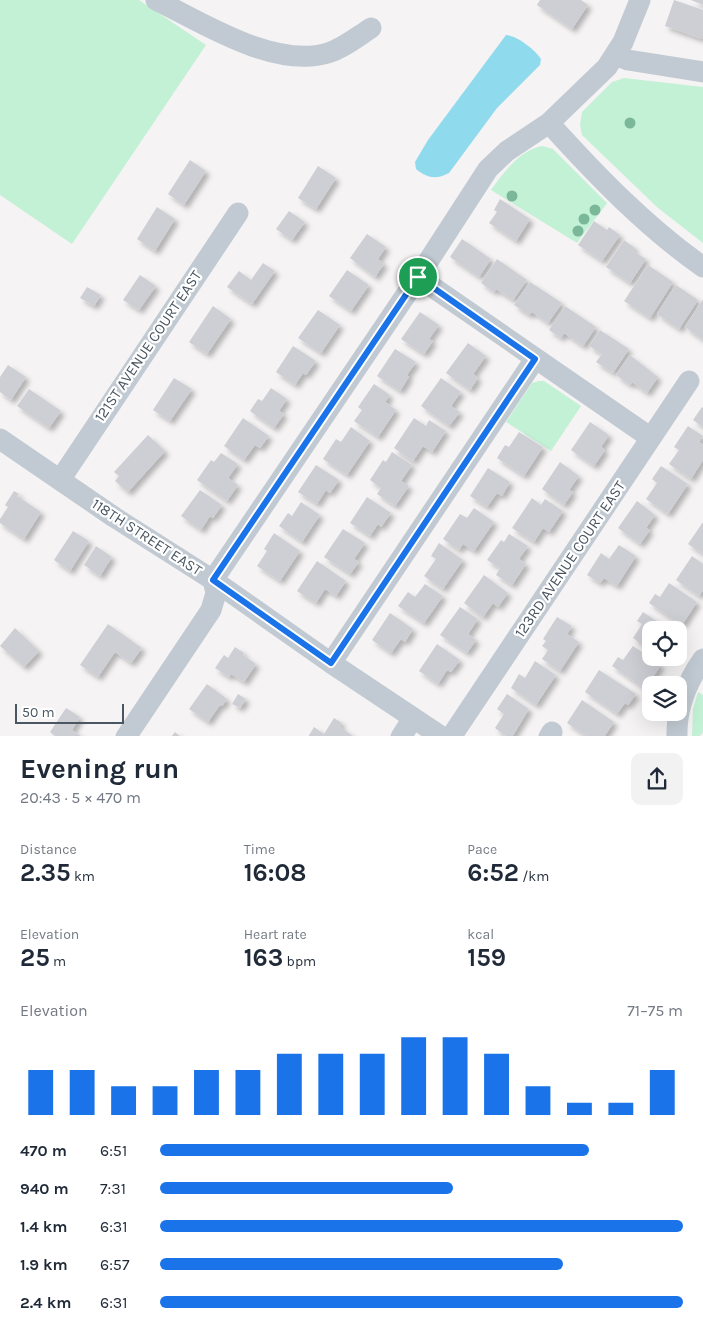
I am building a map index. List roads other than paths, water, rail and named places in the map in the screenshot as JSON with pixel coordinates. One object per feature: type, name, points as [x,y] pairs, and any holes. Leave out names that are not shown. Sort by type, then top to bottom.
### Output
[{"type":"street","points":[[156,0],[253,47],[291,55],[327,54],[343,47],[371,28]]},
{"type":"street","points":[[126,736],[211,610],[216,592],[213,580],[418,277],[476,187],[498,158],[549,123],[598,77],[616,55],[640,0]]},
{"type":"street","points":[[616,55],[628,60],[703,72]]},
{"type":"street","points":[[549,123],[629,206],[703,267]]},
{"type":"street","name":"121ST AVENUE COURT EAST","points":[[60,480],[238,212]]},
{"type":"street","points":[[418,277],[651,438]]},
{"type":"street","points":[[331,663],[535,359]]},
{"type":"street","name":"123RD AVENUE COURT EAST","points":[[451,736],[689,381]]},
{"type":"street","name":"118TH STREET EAST","points":[[0,439],[114,518],[213,580],[331,663],[442,736]]},
{"type":"street","points":[[677,736],[681,703],[697,684],[703,659]]},
{"type":"street","points":[[401,736],[414,718]]},
{"type":"water","points":[[506,35],[515,37],[530,47],[541,59],[540,65],[497,108],[449,173],[432,177],[420,172],[416,169],[415,162],[428,140]]}]
